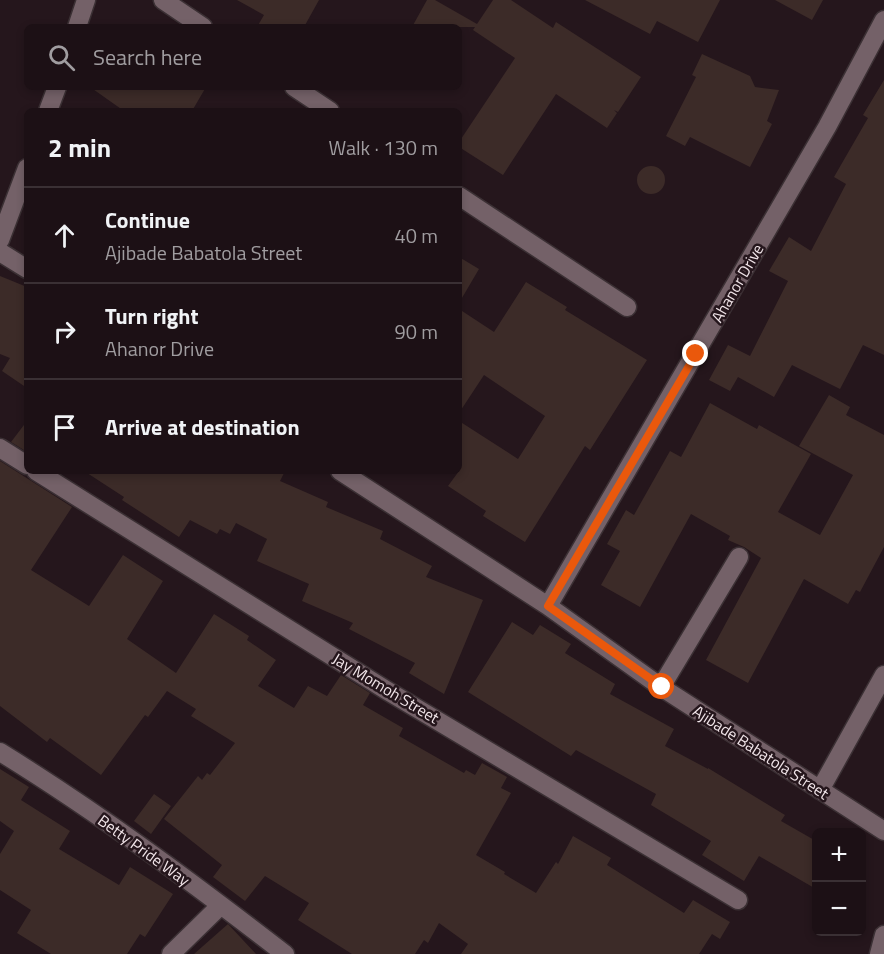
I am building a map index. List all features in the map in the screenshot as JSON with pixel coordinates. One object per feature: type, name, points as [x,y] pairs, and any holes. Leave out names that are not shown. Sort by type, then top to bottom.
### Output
[{"type":"street","points":[[78,24],[86,0]]},
{"type":"street","points":[[163,0],[199,24]]},
{"type":"street","name":"Ahanor Drive","points":[[548,606],[827,127],[884,20]]},
{"type":"street","points":[[49,108],[56,90]]},
{"type":"street","points":[[298,90],[326,108]]},
{"type":"street","points":[[0,240],[24,176]]},
{"type":"street","points":[[462,198],[627,307]]},
{"type":"street","points":[[0,252],[24,267]]},
{"type":"street","points":[[0,448],[24,463]]},
{"type":"street","name":"Jay Momoh Street","points":[[41,474],[386,690],[738,900]]},
{"type":"street","name":"Ajibade Babatola Street","points":[[345,474],[548,606],[662,687],[884,831]]},
{"type":"street","points":[[662,687],[739,557]]},
{"type":"street","points":[[820,790],[884,675]]},
{"type":"street","name":"Betty Pride Way","points":[[0,752],[60,789],[285,954]]},
{"type":"street","points":[[171,954],[221,905]]},
{"type":"street","points":[[879,954],[884,935]]},
{"type":"building","points":[[237,0],[319,0],[306,24],[259,24],[264,15]]},
{"type":"building","points":[[427,0],[435,0],[477,24],[493,0],[511,0],[553,28],[556,22],[641,77],[618,112],[614,110],[617,113],[607,128],[556,94],[503,175],[462,149],[462,138],[515,58],[473,30],[475,27],[462,27],[462,24],[414,24]]},
{"type":"building","points":[[585,0],[720,0],[698,42],[657,21],[650,34]]},
{"type":"building","points":[[775,0],[823,0],[812,20]]},
{"type":"building","points":[[702,54],[750,76],[755,87],[779,90],[767,121],[772,124],[750,167],[690,137],[685,146],[666,136],[696,77],[692,75]]},
{"type":"building","points":[[884,80],[884,355],[863,345],[840,389],[792,365],[774,397],[738,377],[730,391],[709,380],[728,345],[750,356],[788,281],[769,271],[789,237],[811,251],[846,184],[834,177],[868,118],[863,115]]},
{"type":"building","points":[[94,90],[204,90],[194,108],[120,108]]},
{"type":"building","points":[[651,166],[661,170],[665,180],[661,190],[651,194],[641,190],[637,180],[641,170]]},
{"type":"building","points":[[462,259],[479,269],[462,298]]},
{"type":"building","points":[[0,276],[24,286],[24,386],[2,371],[10,358],[0,354]]},
{"type":"building","points":[[526,282],[567,307],[565,310],[647,360],[590,450],[585,446],[525,542],[483,516],[486,511],[448,486],[457,474],[462,474],[462,423],[518,459],[545,416],[484,375],[462,408],[462,311],[494,332]]},
{"type":"building","points":[[829,395],[850,407],[846,415],[884,435],[884,547],[860,592],[856,590],[848,604],[804,579],[748,683],[706,660],[761,558],[728,540],[730,536],[691,514],[640,607],[601,585],[620,551],[607,544],[626,510],[634,515],[670,451],[681,457],[710,403],[757,429],[759,425],[811,454],[778,512],[820,535],[853,475],[799,446]]},
{"type":"building","points":[[24,425],[24,450],[11,442]]},
{"type":"building","points":[[0,461],[72,507],[31,570],[89,606],[123,555],[163,581],[127,639],[176,673],[214,614],[249,636],[247,640],[276,660],[258,686],[294,708],[308,686],[327,696],[341,675],[370,693],[363,705],[403,728],[399,736],[464,773],[466,770],[475,775],[482,763],[507,777],[501,788],[511,793],[476,855],[536,893],[556,862],[558,864],[573,836],[611,858],[607,865],[684,913],[693,900],[730,922],[720,939],[712,934],[699,954],[461,954],[468,944],[439,923],[428,943],[424,940],[415,954],[352,954],[298,920],[309,903],[265,876],[245,901],[213,877],[222,865],[164,819],[198,776],[202,780],[207,773],[210,775],[235,743],[191,716],[196,709],[167,691],[148,717],[145,715],[101,775],[50,738],[47,742],[0,706]]},
{"type":"building","points":[[89,474],[284,474],[280,481],[328,502],[326,507],[383,531],[380,539],[432,566],[426,577],[483,600],[444,694],[409,673],[415,663],[349,629],[353,623],[302,601],[309,584],[257,561],[267,539],[236,523],[230,534],[220,529],[217,534],[190,520],[179,537],[122,500],[124,497]]},
{"type":"building","points":[[512,622],[533,635],[540,625],[571,644],[565,653],[615,684],[610,694],[674,729],[665,746],[708,768],[785,815],[781,821],[812,839],[812,887],[759,856],[744,881],[702,855],[711,841],[651,805],[656,794],[576,750],[571,756],[468,692]]},
{"type":"building","points":[[0,769],[29,787],[21,800],[70,831],[59,849],[119,885],[130,867],[173,894],[145,937],[140,934],[127,954],[51,954],[17,933],[31,910],[0,890],[0,854],[14,831],[0,821]]},
{"type":"building","points":[[154,794],[171,806],[151,834],[134,821]]},
{"type":"building","points":[[228,924],[256,954],[194,954]]},
{"type":"route","points":[[662,687],[548,606],[696,354]]}]
